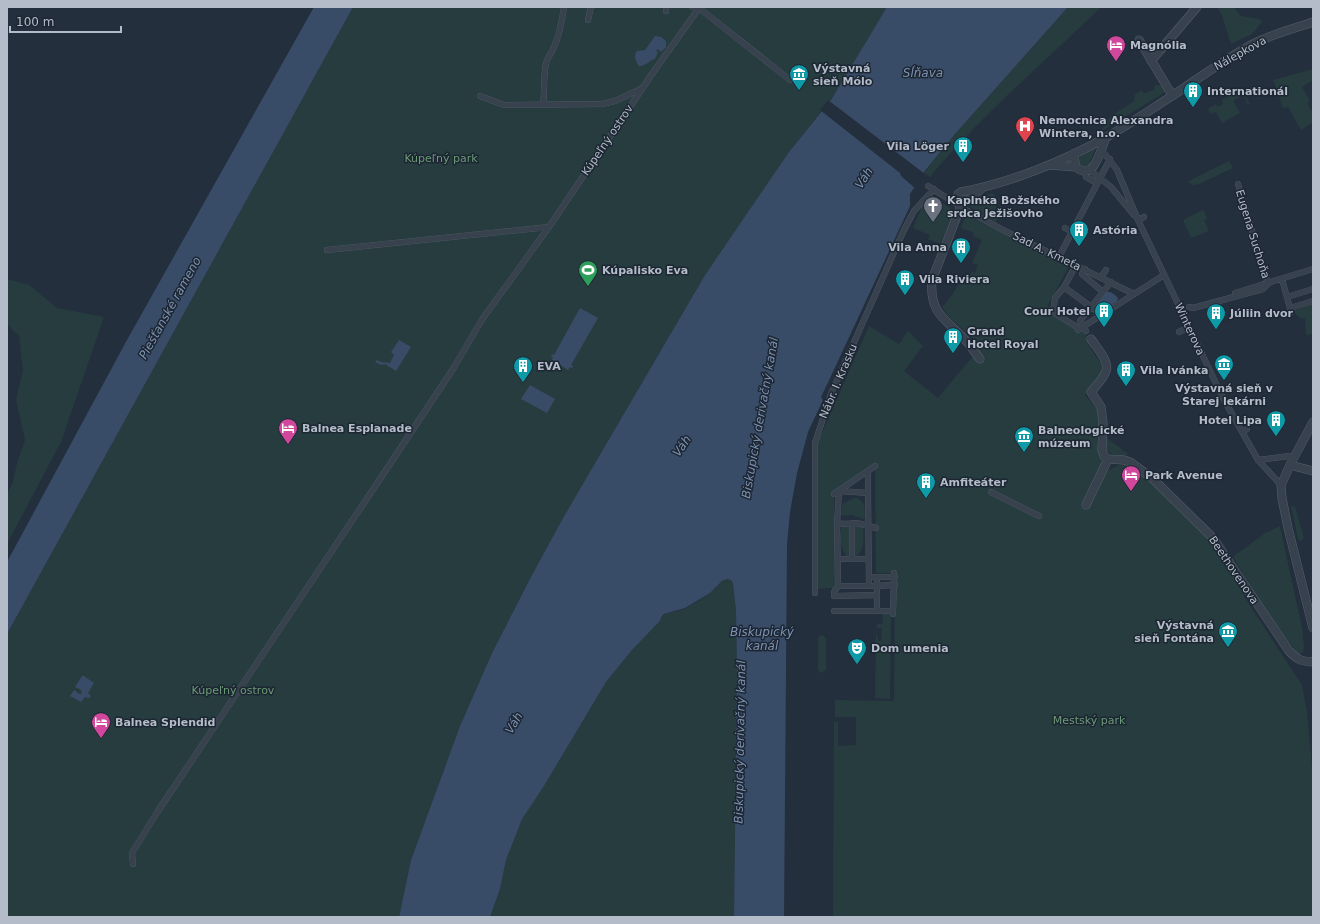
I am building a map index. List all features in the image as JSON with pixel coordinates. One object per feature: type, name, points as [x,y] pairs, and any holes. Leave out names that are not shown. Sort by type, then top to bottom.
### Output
[{"type":"street","points":[[543,105],[545,96],[547,58],[553,50],[559,36],[564,7]]},
{"type":"street","points":[[588,20],[591,7]]},
{"type":"street","points":[[695,7],[706,7]]},
{"type":"street","points":[[695,7],[790,80]]},
{"type":"street","name":"Kúpeľný ostrov","points":[[133,864],[132,853],[158,811],[453,370],[483,318],[549,227],[695,7]]},
{"type":"street","points":[[1151,61],[1197,7]]},
{"type":"street","name":"Nálepkova","points":[[1050,164],[1102,142],[1254,43],[1313,22]]},
{"type":"street","points":[[1139,40],[1172,95]]},
{"type":"street","points":[[480,96],[504,105],[602,104],[615,101],[642,88]]},
{"type":"street","points":[[946,198],[961,192],[983,188],[1050,164],[1076,167],[1088,173],[1095,166],[1102,142]]},
{"type":"street","name":"Winterova","points":[[1102,142],[1109,161],[1117,170],[1138,220]]},
{"type":"street","points":[[1073,154],[1076,167]]},
{"type":"street","points":[[1059,257],[1072,232],[1083,205],[1109,161]]},
{"type":"street","name":"Winterova","points":[[1088,173],[1100,178],[1111,187],[1148,233],[1164,275],[1222,398],[1240,422],[1258,460],[1281,485]]},
{"type":"street","name":"Eugena Suchoňa","points":[[1238,184],[1268,284]]},
{"type":"street","name":"Sad A. Kmeťa","points":[[931,187],[946,198],[962,205],[1000,229],[1059,257],[1083,272],[1092,273],[1134,294]]},
{"type":"street","name":"Nábr. I. Krasku","points":[[815,593],[815,443],[818,432],[831,394],[904,230],[931,187]]},
{"type":"street","points":[[980,359],[968,343],[944,320],[935,307],[931,293],[932,280],[962,205],[983,188]]},
{"type":"street","points":[[1128,195],[1134,192]]},
{"type":"street","points":[[958,194],[958,198],[962,205]]},
{"type":"street","points":[[1138,220],[1144,217]]},
{"type":"street","points":[[327,250],[549,227]]},
{"type":"street","points":[[1065,228],[1072,232]]},
{"type":"street","points":[[1075,268],[1055,298],[1053,311],[1081,329]]},
{"type":"street","points":[[1182,312],[1189,307],[1313,269]]},
{"type":"street","points":[[1101,277],[1106,270]]},
{"type":"street","points":[[1083,272],[1089,280],[1103,292]]},
{"type":"street","points":[[1089,280],[1092,273]]},
{"type":"street","points":[[1081,329],[1164,275]]},
{"type":"street","points":[[1282,279],[1290,310],[1313,301]]},
{"type":"street","points":[[1081,329],[1080,321],[1111,282]]},
{"type":"street","points":[[1061,288],[1102,315]]},
{"type":"street","points":[[1287,297],[1313,289]]},
{"type":"street","points":[[1179,332],[1188,327]]},
{"type":"street","points":[[1086,505],[1108,460],[1104,456],[1102,450],[1103,423],[1101,407],[1091,392],[1106,372],[1107,366],[1106,361],[1091,339]]},
{"type":"street","points":[[1313,422],[1281,485],[1288,528],[1313,628]]},
{"type":"street","points":[[1258,460],[1289,456]]},
{"type":"street","name":"Beethovenova","points":[[1108,460],[1124,460],[1130,462],[1152,478],[1197,521],[1213,538],[1228,558],[1252,596],[1296,659],[1313,662]]},
{"type":"street","points":[[1290,465],[1313,471]]},
{"type":"street","points":[[836,492],[875,466]]},
{"type":"street","points":[[868,471],[870,586]]},
{"type":"street","points":[[836,492],[868,494]]},
{"type":"street","points":[[836,492],[838,586],[834,594],[877,595]]},
{"type":"street","points":[[992,492],[1039,516]]},
{"type":"street","points":[[852,523],[852,559]]},
{"type":"street","points":[[837,524],[862,524],[876,528]]},
{"type":"street","points":[[869,548],[876,548]]},
{"type":"street","points":[[838,559],[869,559]]},
{"type":"street","points":[[834,611],[893,612],[894,576],[869,577]]},
{"type":"street","points":[[876,577],[877,611]]},
{"type":"street","points":[[838,586],[894,585]]},
{"type":"green space","name":"Kúpeľný ostrov","points":[[353,7],[887,7],[831,100],[789,152],[705,275],[563,518],[532,575],[492,653],[460,726],[411,860],[399,917],[7,917],[7,634]]},
{"type":"green space","points":[[1068,7],[1101,7],[991,111],[930,177],[924,173],[955,134]]},
{"type":"green space","points":[[1217,7],[1234,7],[1241,16],[1259,19],[1262,22],[1252,34],[1231,44],[1222,16]]},
{"type":"green space","points":[[1313,69],[1313,80],[1302,87],[1310,101],[1307,103],[1313,113],[1313,122],[1301,130],[1288,107],[1283,108],[1273,80]]},
{"type":"green space","points":[[1155,85],[1163,87],[1165,92],[1102,131],[1101,130],[1111,116],[1134,101],[1135,94],[1142,90],[1143,93],[1145,93],[1154,90]]},
{"type":"green space","points":[[1241,90],[1250,104],[1248,105],[1243,95],[1233,101],[1240,113],[1222,123],[1216,112],[1211,114],[1208,109],[1216,104],[1218,107],[1223,104],[1222,100]]},
{"type":"green space","points":[[1097,146],[1089,164],[1085,167],[1080,165],[1079,158],[1081,155]]},
{"type":"green space","points":[[1229,161],[1233,168],[1199,184],[1193,185],[1187,182]]},
{"type":"green space","points":[[992,193],[995,195],[998,218],[996,222],[970,207],[977,199]]},
{"type":"green space","points":[[932,199],[937,200],[955,211],[940,244],[928,239],[930,235],[913,228],[923,204]]},
{"type":"green space","points":[[1204,210],[1207,219],[1204,220],[1209,231],[1191,238],[1183,220]]},
{"type":"green space","name":"Mestský park","points":[[966,215],[1069,266],[1048,305],[1055,315],[1076,328],[1080,333],[1083,331],[1089,341],[1087,343],[1103,367],[1103,372],[1085,395],[1098,410],[1100,422],[1097,439],[1103,466],[1109,470],[1119,465],[1128,464],[1158,487],[1210,541],[1228,564],[1247,601],[1302,685],[1307,711],[1313,780],[1313,917],[833,917],[834,722],[838,722],[838,746],[856,745],[856,717],[835,717],[835,700],[894,701],[895,587],[894,573],[876,573],[875,466],[834,494],[835,588],[815,589],[815,510],[818,442],[869,326],[899,344],[908,331],[923,346],[904,371],[938,398],[981,346],[948,316],[942,307],[950,298],[965,274],[969,276],[972,272],[975,273],[978,265],[972,263],[982,240],[973,236],[974,233],[961,228]]},
{"type":"green space","points":[[7,279],[29,285],[57,308],[104,317],[61,442],[7,544],[7,494],[13,482],[17,463],[25,440],[16,400],[23,370],[19,336],[7,324]]},
{"type":"green space","points":[[1313,304],[1313,334],[1306,335],[1305,318],[1300,318],[1293,311]]},
{"type":"green space","points":[[1107,438],[1128,454],[1123,457],[1110,453],[1106,449],[1104,442]]},
{"type":"green space","points":[[854,498],[858,498],[864,504],[865,517],[863,519],[852,515],[841,515],[842,504]]},
{"type":"green space","points":[[1291,507],[1295,507],[1304,538],[1300,541],[1298,539]]},
{"type":"green space","points":[[843,525],[848,525],[851,528],[848,557],[845,554],[840,542],[840,533]]},
{"type":"green space","points":[[856,525],[863,527],[864,539],[861,550],[856,557],[854,556],[854,528]]},
{"type":"green space","points":[[1280,526],[1302,628],[1304,648],[1303,652],[1300,654],[1296,652],[1270,616],[1233,557],[1265,533]]},
{"type":"green space","points":[[727,579],[731,580],[733,583],[736,611],[737,671],[734,917],[490,917],[500,889],[506,860],[522,818],[544,786],[606,682],[632,650],[664,615],[690,606]]},
{"type":"green space","points":[[882,614],[891,614],[890,699],[875,698],[876,634],[878,641],[881,641],[882,628],[877,628],[877,624],[883,624]]},
{"type":"green space","points":[[823,635],[826,639],[826,670],[821,673],[818,670],[818,638]]},
{"type":"water","name":"Piešťanské rameno","points":[[314,7],[353,7],[7,634],[7,562],[127,340]]},
{"type":"water","points":[[887,7],[1068,7],[955,134],[924,172],[910,194],[910,206],[821,397],[823,400],[808,432],[797,473],[790,512],[787,544],[784,917],[734,917],[737,671],[736,611],[733,583],[731,580],[727,579],[722,581],[710,593],[685,608],[664,614],[659,622],[632,650],[606,682],[544,786],[522,819],[506,860],[500,889],[490,917],[399,917],[411,860],[460,726],[492,653],[532,575],[563,518],[705,275],[789,152],[831,100]]},
{"type":"water","points":[[655,36],[661,37],[666,41],[666,47],[661,52],[658,49],[656,51],[658,52],[655,59],[639,66],[635,59],[637,51],[645,50]]},
{"type":"water","points":[[1106,292],[1111,293],[1118,298],[1117,301],[1100,312],[1093,307]]},
{"type":"water","points":[[580,308],[598,318],[571,365],[573,366],[572,368],[570,367],[568,370],[552,360],[553,357],[551,356],[552,354],[554,355]]},
{"type":"water","points":[[399,340],[411,347],[396,371],[385,364],[381,365],[375,362],[377,360],[390,363],[394,355],[391,352]]},
{"type":"water","points":[[530,385],[555,399],[547,413],[521,399]]},
{"type":"water","points":[[82,676],[94,683],[88,693],[91,696],[89,698],[85,697],[81,702],[70,696],[74,690],[79,694],[82,693],[81,690],[75,687]]},
{"type":"pier","points":[[828,100],[925,174],[916,189],[901,176],[900,173],[820,110]]},
{"type":"place","name":"Magnólia","points":[[1116,62]]},
{"type":"place","name":"Výstavná sieň Mólo","points":[[799,91]]},
{"type":"place","name":"Internationál","points":[[1193,108]]},
{"type":"place","name":"Nemocnica Alexandra Wintera, n.o.","points":[[1025,143]]},
{"type":"place","name":"Vila Löger","points":[[963,163]]},
{"type":"place","name":"Kaplnka Božského srdca Ježišovho","points":[[933,223]]},
{"type":"place","name":"Astória","points":[[1079,247]]},
{"type":"place","name":"Vila Anna","points":[[961,264]]},
{"type":"place","name":"Kúpalisko Eva","points":[[588,287]]},
{"type":"place","name":"Vila Riviera","points":[[905,296]]},
{"type":"place","name":"Cour Hotel","points":[[1104,328]]},
{"type":"place","name":"Júliin dvor","points":[[1216,330]]},
{"type":"place","name":"Grand Hotel Royal","points":[[953,354]]},
{"type":"place","name":"Výstavná sieň v Starej lekárni","points":[[1224,381]]},
{"type":"place","name":"EVA","points":[[523,383]]},
{"type":"place","name":"Vila Ivánka","points":[[1126,387]]},
{"type":"place","name":"Hotel Lipa","points":[[1276,437]]},
{"type":"place","name":"Balnea Esplanade","points":[[288,445]]},
{"type":"place","name":"Balneologické múzeum","points":[[1024,453]]},
{"type":"place","name":"Park Avenue","points":[[1131,492]]},
{"type":"place","name":"Amfiteáter","points":[[926,499]]},
{"type":"place","name":"Výstavná sieň Fontána","points":[[1228,648]]},
{"type":"place","name":"Dom umenia","points":[[857,665]]},
{"type":"place","name":"Balnea Splendid","points":[[101,739]]},
{"type":"water label","name":"Sĺňava","points":[[923,73]]},
{"type":"water label","name":"Váh","points":[[864,178]]},
{"type":"water label","name":"Biskupický derivačný kanál","points":[[760,418]]},
{"type":"water label","name":"Váh","points":[[682,446]]},
{"type":"water label","name":"Biskupický kanál","points":[[762,639]]},
{"type":"water label","name":"Váh","points":[[514,723]]},
{"type":"water label","name":"Biskupický derivačný kanál","points":[[740,742]]},
{"type":"park label","name":"Kúpeľný park","points":[[441,158]]}]
